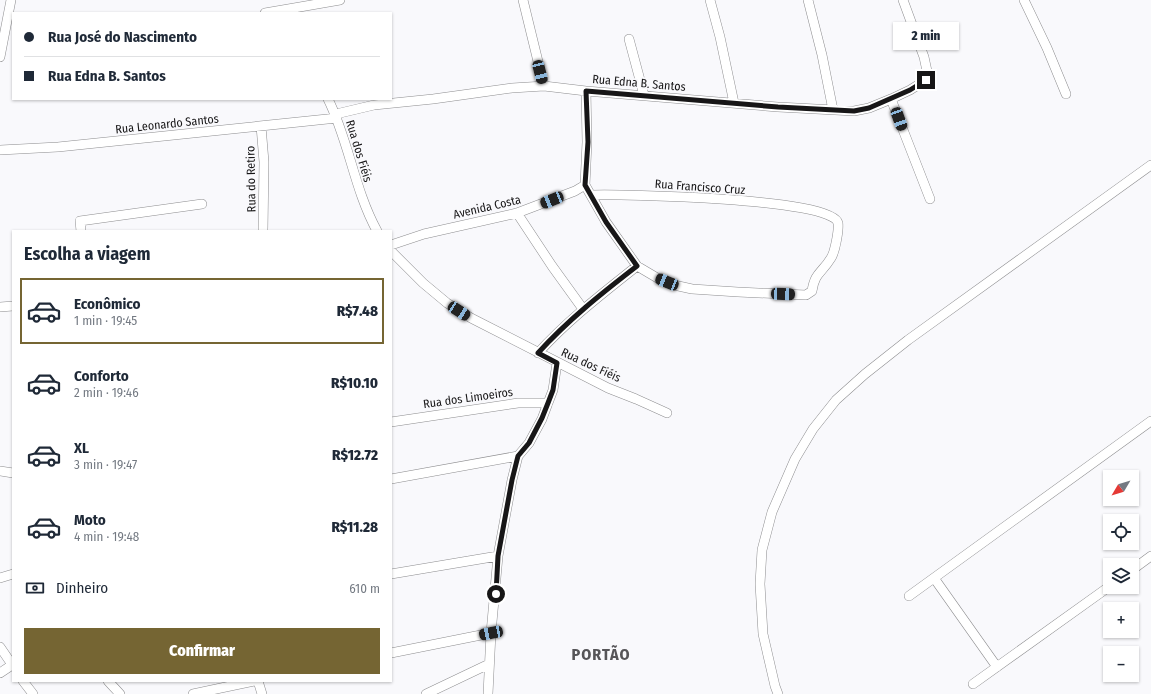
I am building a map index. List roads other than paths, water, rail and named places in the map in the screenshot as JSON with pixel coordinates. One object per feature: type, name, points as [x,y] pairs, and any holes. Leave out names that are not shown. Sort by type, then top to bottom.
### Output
[{"type":"street","points":[[268,12],[284,7],[340,0]]},
{"type":"street","points":[[523,0],[544,86]]},
{"type":"street","points":[[710,0],[720,37],[734,103]]},
{"type":"street","points":[[808,0],[822,55],[833,110]]},
{"type":"street","name":"Rua Edna B. Santos","points":[[336,116],[374,105],[433,99],[512,88],[544,86],[586,91],[833,110],[854,111],[869,108],[891,99],[926,80],[927,71],[924,57],[903,0]]},
{"type":"street","points":[[1024,0],[1048,48],[1066,94]]},
{"type":"street","points":[[0,56],[8,2]]},
{"type":"street","points":[[629,39],[644,95]]},
{"type":"street","points":[[538,353],[562,327],[637,266],[606,222],[585,185],[588,142],[586,91]]},
{"type":"street","points":[[891,99],[930,199]]},
{"type":"street","name":"Rua dos Fiéis","points":[[328,100],[336,116],[358,189],[376,230]]},
{"type":"street","name":"Rua Leonardo Santos","points":[[0,150],[58,147],[261,126],[336,116]]},
{"type":"street","name":"Rua do Retiro","points":[[261,126],[264,162],[263,230]]},
{"type":"street","points":[[778,694],[763,634],[760,584],[762,550],[772,512],[795,458],[813,429],[836,400],[865,374],[1151,165]]},
{"type":"street","name":"Avenida Costa","points":[[392,245],[435,231],[517,214],[575,191],[585,185]]},
{"type":"street","name":"Rua Francisco Cruz","points":[[592,195],[674,196],[806,208],[832,215],[838,223],[838,232],[833,255],[814,278],[812,291],[806,295],[692,289],[674,285],[659,279],[637,266]]},
{"type":"street","points":[[80,230],[80,221],[202,204]]},
{"type":"street","points":[[517,214],[540,250],[583,309]]},
{"type":"street","name":"Rua dos Fiéis","points":[[392,252],[423,283],[447,303],[471,318],[608,388],[667,413]]},
{"type":"street","points":[[0,307],[12,306]]},
{"type":"street","points":[[488,694],[491,633],[498,556],[512,480],[518,456],[529,443],[542,418],[553,390],[557,363]]},
{"type":"street","name":"Rua dos Limoeiros","points":[[392,422],[510,404],[548,403]]},
{"type":"street","points":[[908,596],[1151,421]]},
{"type":"street","points":[[392,479],[518,456]]},
{"type":"street","points":[[0,471],[12,473]]},
{"type":"street","points":[[392,574],[498,556]]},
{"type":"street","points":[[1139,565],[1151,556]]},
{"type":"street","points":[[0,578],[12,574]]},
{"type":"street","points":[[934,578],[997,667]]},
{"type":"street","points":[[973,684],[1103,591]]},
{"type":"street","points":[[392,653],[491,633]]},
{"type":"street","points":[[0,647],[12,665]]},
{"type":"street","points":[[426,694],[490,664]]},
{"type":"street","points":[[0,673],[12,667]]},
{"type":"street","points":[[24,682],[33,694]]},
{"type":"street","points":[[109,682],[120,694]]},
{"type":"street","points":[[193,694],[249,682]]},
{"type":"street","points":[[258,682],[262,694]]},
{"type":"district","name":"PORTÃO","points":[[601,654]]}]
